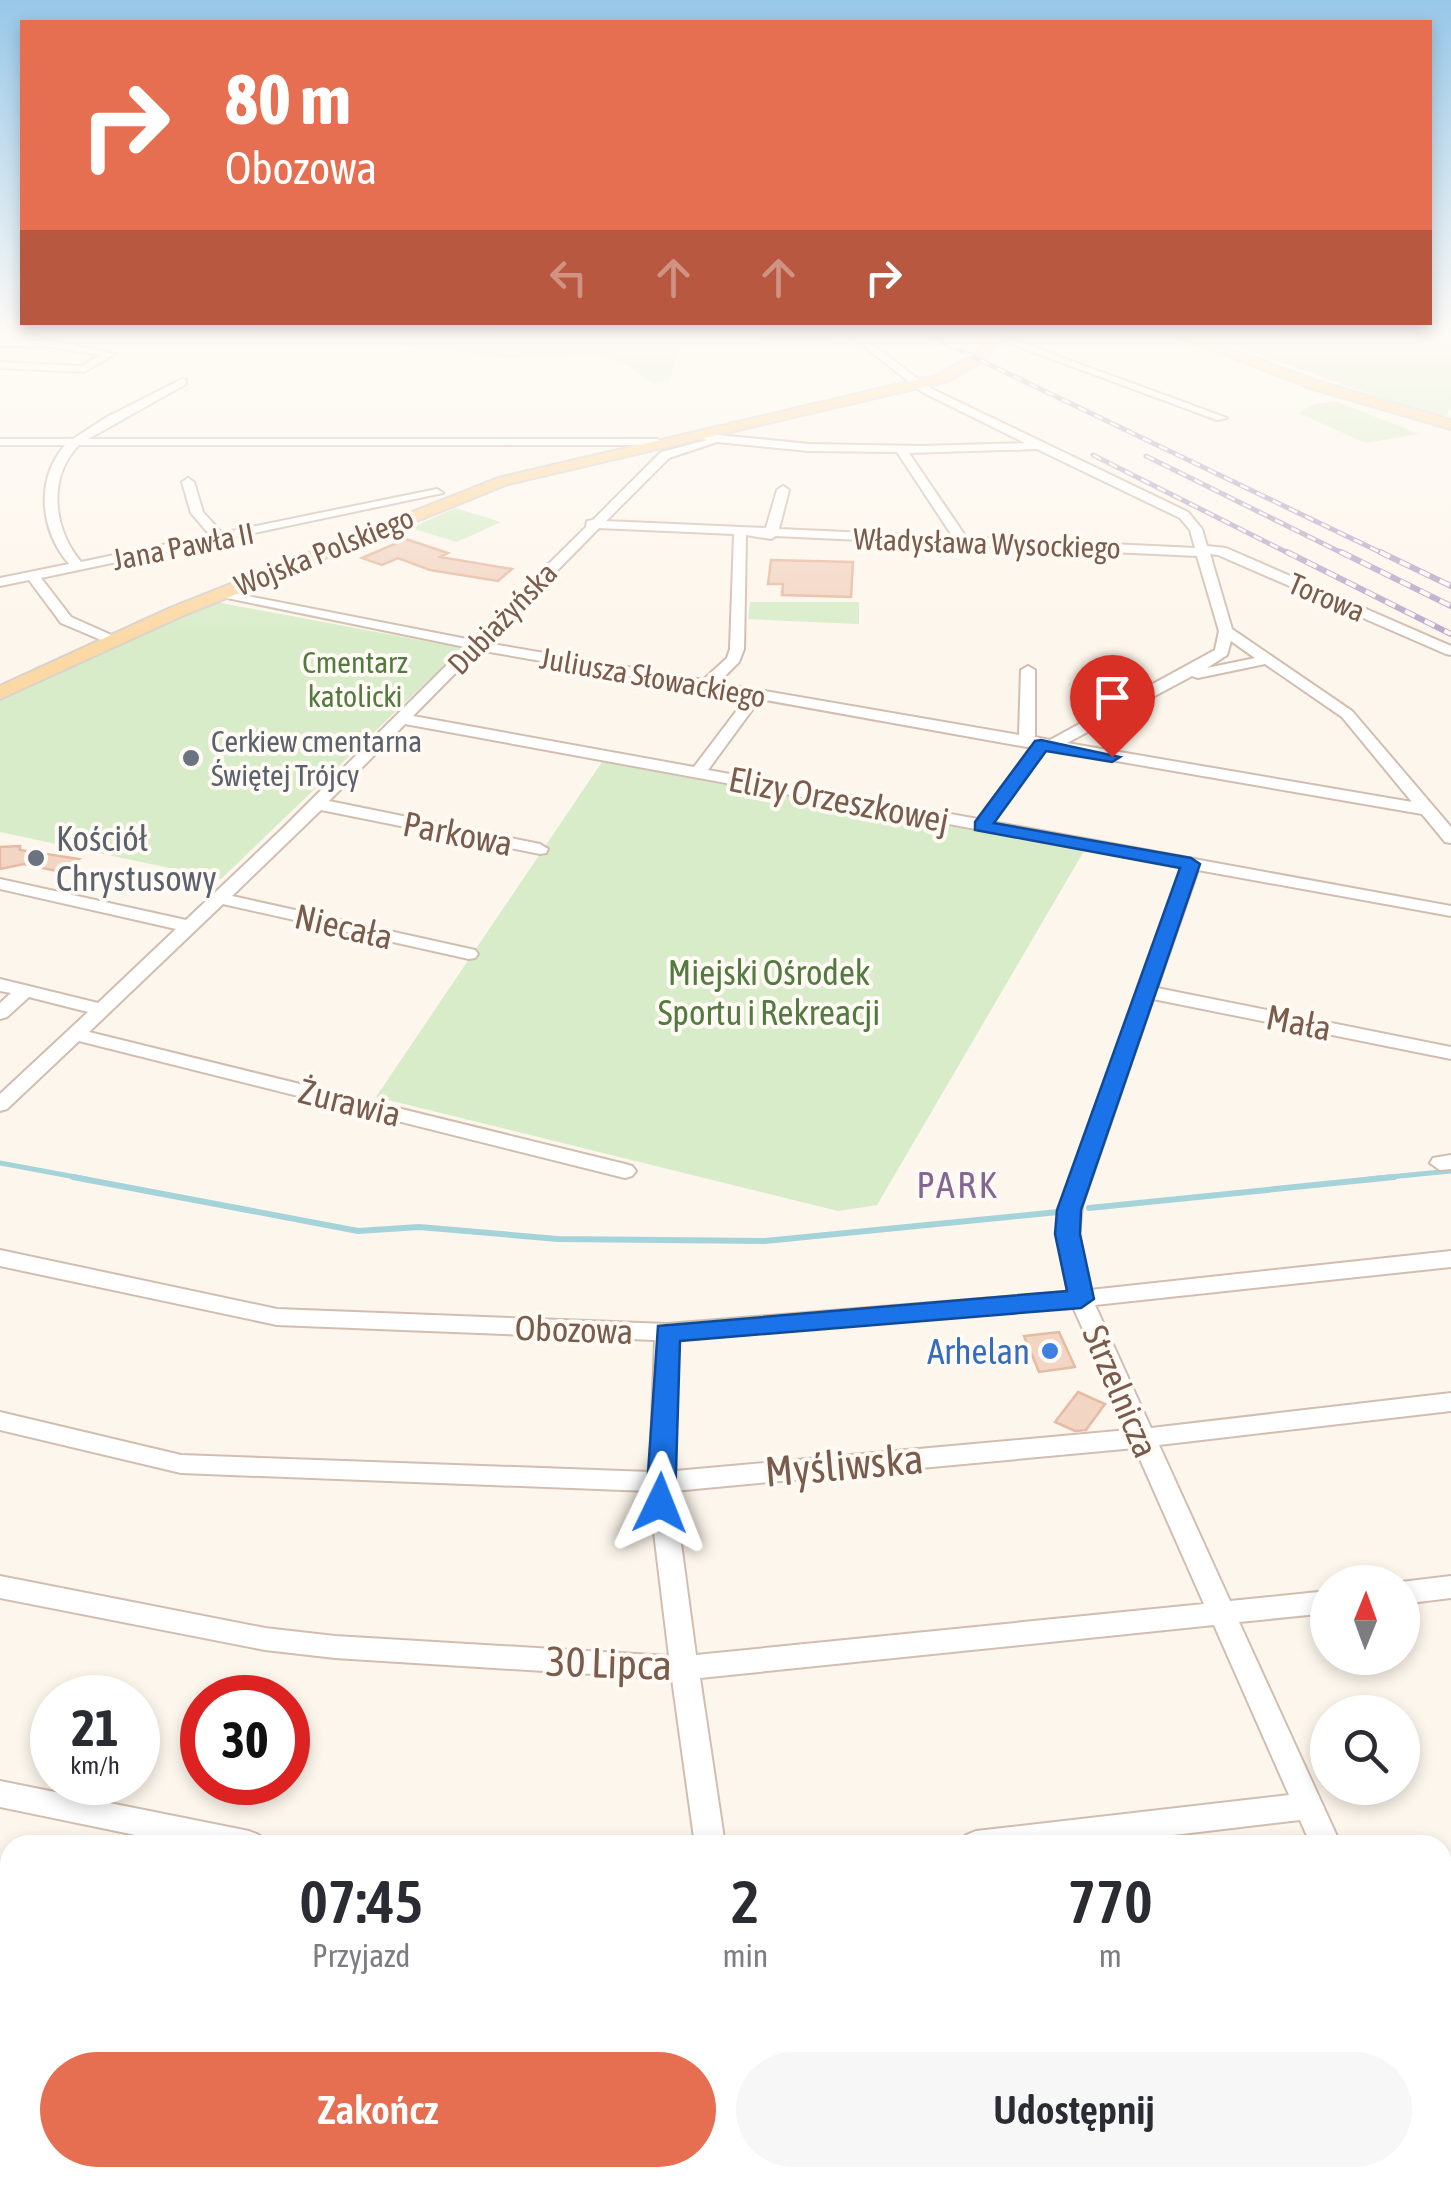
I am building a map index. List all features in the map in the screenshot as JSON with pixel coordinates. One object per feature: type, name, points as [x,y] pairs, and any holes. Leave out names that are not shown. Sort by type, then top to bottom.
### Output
[{"type":"main road","name":"Wojska Polskiego","points":[[0,693],[222,593],[503,481],[596,448],[686,439]]},
{"type":"street","points":[[78,567],[64,550],[50,506],[57,464],[82,439]]},
{"type":"street","name":"Dubiażyńska","points":[[0,1105],[404,718],[591,524],[665,455],[701,439]]},
{"type":"street","name":"Dubiażyńska","points":[[745,439],[899,447],[1038,444]]},
{"type":"street","points":[[982,826],[1039,745],[1186,676],[1222,652],[1226,630],[1196,529],[1184,516],[1028,439]]},
{"type":"street","points":[[0,442],[526,444],[596,448]]},
{"type":"street","points":[[526,444],[579,455]]},
{"type":"street","points":[[899,447],[963,542]]},
{"type":"street","points":[[188,482],[198,513],[219,538]]},
{"type":"street","points":[[771,535],[783,490]]},
{"type":"street","name":"Jana Pawła II","points":[[0,582],[437,493]]},
{"type":"street","name":"Jana Pawła II","points":[[365,508],[406,518]]},
{"type":"street","name":"Władysława Wysockiego","points":[[591,524],[771,535],[1202,550]]},
{"type":"street","points":[[706,686],[734,659],[737,649],[740,533]]},
{"type":"street","name":"Torowa","points":[[1202,550],[1221,551],[1451,651]]},
{"type":"street","points":[[34,576],[66,620],[113,641]]},
{"type":"street","name":"Juliusza Słowackiego","points":[[222,593],[477,646],[1429,810]]},
{"type":"street","points":[[1226,630],[1348,714],[1451,838]]},
{"type":"street","points":[[1186,676],[1265,660]]},
{"type":"street","points":[[1028,670],[1039,745]]},
{"type":"street","points":[[698,773],[756,695]]},
{"type":"street","name":"Elizy Orzeszkowej","points":[[404,718],[1451,911]]},
{"type":"street","name":"Parkowa","points":[[316,804],[540,849]]},
{"type":"street","name":"Strzelnicza","points":[[1191,864],[1069,1210],[1068,1234],[1081,1299],[1321,1835]]},
{"type":"street","points":[[0,884],[189,926]]},
{"type":"street","name":"Niecała","points":[[219,898],[469,954]]},
{"type":"street","points":[[0,985],[101,1009]]},
{"type":"street","points":[[0,1013],[25,991]]},
{"type":"street","name":"Mała","points":[[1146,992],[1451,1053]]},
{"type":"street","name":"Żurawia","points":[[75,1034],[626,1171]]},
{"type":"street","name":"Obozowa","points":[[0,1258],[278,1317],[667,1332],[1081,1299],[1451,1259]]},
{"type":"street","points":[[667,1332],[662,1482],[682,1668],[708,1835]]},
{"type":"street","name":"Myśliwska","points":[[0,1421],[180,1464],[662,1482],[1141,1438],[1451,1402]]},
{"type":"street","points":[[1420,1591],[1451,1587]]},
{"type":"street","name":"30 Lipca","points":[[0,1588],[335,1648],[682,1668],[1310,1604]]},
{"type":"street","points":[[0,1794],[200,1835]]},
{"type":"street","points":[[1061,1835],[1308,1806]]},
{"type":"green space","points":[[1356,439],[1389,439],[1365,443]]},
{"type":"green space","points":[[455,508],[501,522],[457,542],[411,528]]},
{"type":"green space","name":"Cmentarz katolicki","points":[[216,602],[462,648],[221,879],[0,832],[0,701]]},
{"type":"green space","points":[[750,602],[859,602],[859,624],[748,619]]},
{"type":"green space","name":"Miejski Ośrodek Sportu i Rekreacji","points":[[602,762],[1084,851],[877,1205],[838,1211],[376,1097]]},
{"type":"building","points":[[406,539],[448,553],[440,557],[512,569],[498,581],[430,570],[398,558],[382,565],[362,558]]},
{"type":"building","points":[[771,560],[853,562],[851,597],[782,595],[783,584],[768,584]]},
{"type":"building","name":"Kościół Chrystusowy","points":[[20,846],[20,850],[79,859],[61,872],[24,864],[0,869],[0,847]]},
{"type":"building","name":"Arhelan","points":[[1059,1332],[1075,1367],[1039,1372],[1024,1336]]},
{"type":"building","points":[[1078,1392],[1105,1404],[1086,1430],[1075,1431],[1055,1422]]},
{"type":"waterway","points":[[0,1163],[86,1179]]},
{"type":"waterway","points":[[1369,1179],[1451,1171]]},
{"type":"waterway","points":[[73,1177],[358,1231],[419,1227],[558,1239],[765,1241],[1058,1212]]},
{"type":"waterway","points":[[1089,1208],[1394,1177]]},
{"type":"railway","points":[[1144,439],[1386,555]]},
{"type":"railway","points":[[1093,455],[1292,555]]},
{"type":"railway","points":[[1146,456],[1346,555]]},
{"type":"railway","points":[[1287,552],[1451,634]]},
{"type":"railway","points":[[1341,552],[1451,606]]},
{"type":"railway","points":[[1380,552],[1451,586]]},
{"type":"place","name":"Cerkiew cmentarna Świętej Trójcy","points":[[191,758]]},
{"type":"place","name":"Kościół Chrystusowy","points":[[36,858]]},
{"type":"place","name":"Arhelan","points":[[1050,1351]]},
{"type":"district","name":"PARK","points":[[958,1184]]},
{"type":"route","points":[[660,1503],[667,1332],[1081,1299],[1068,1234],[1069,1210],[1191,864],[982,826],[1041,745],[1112,757]]}]
